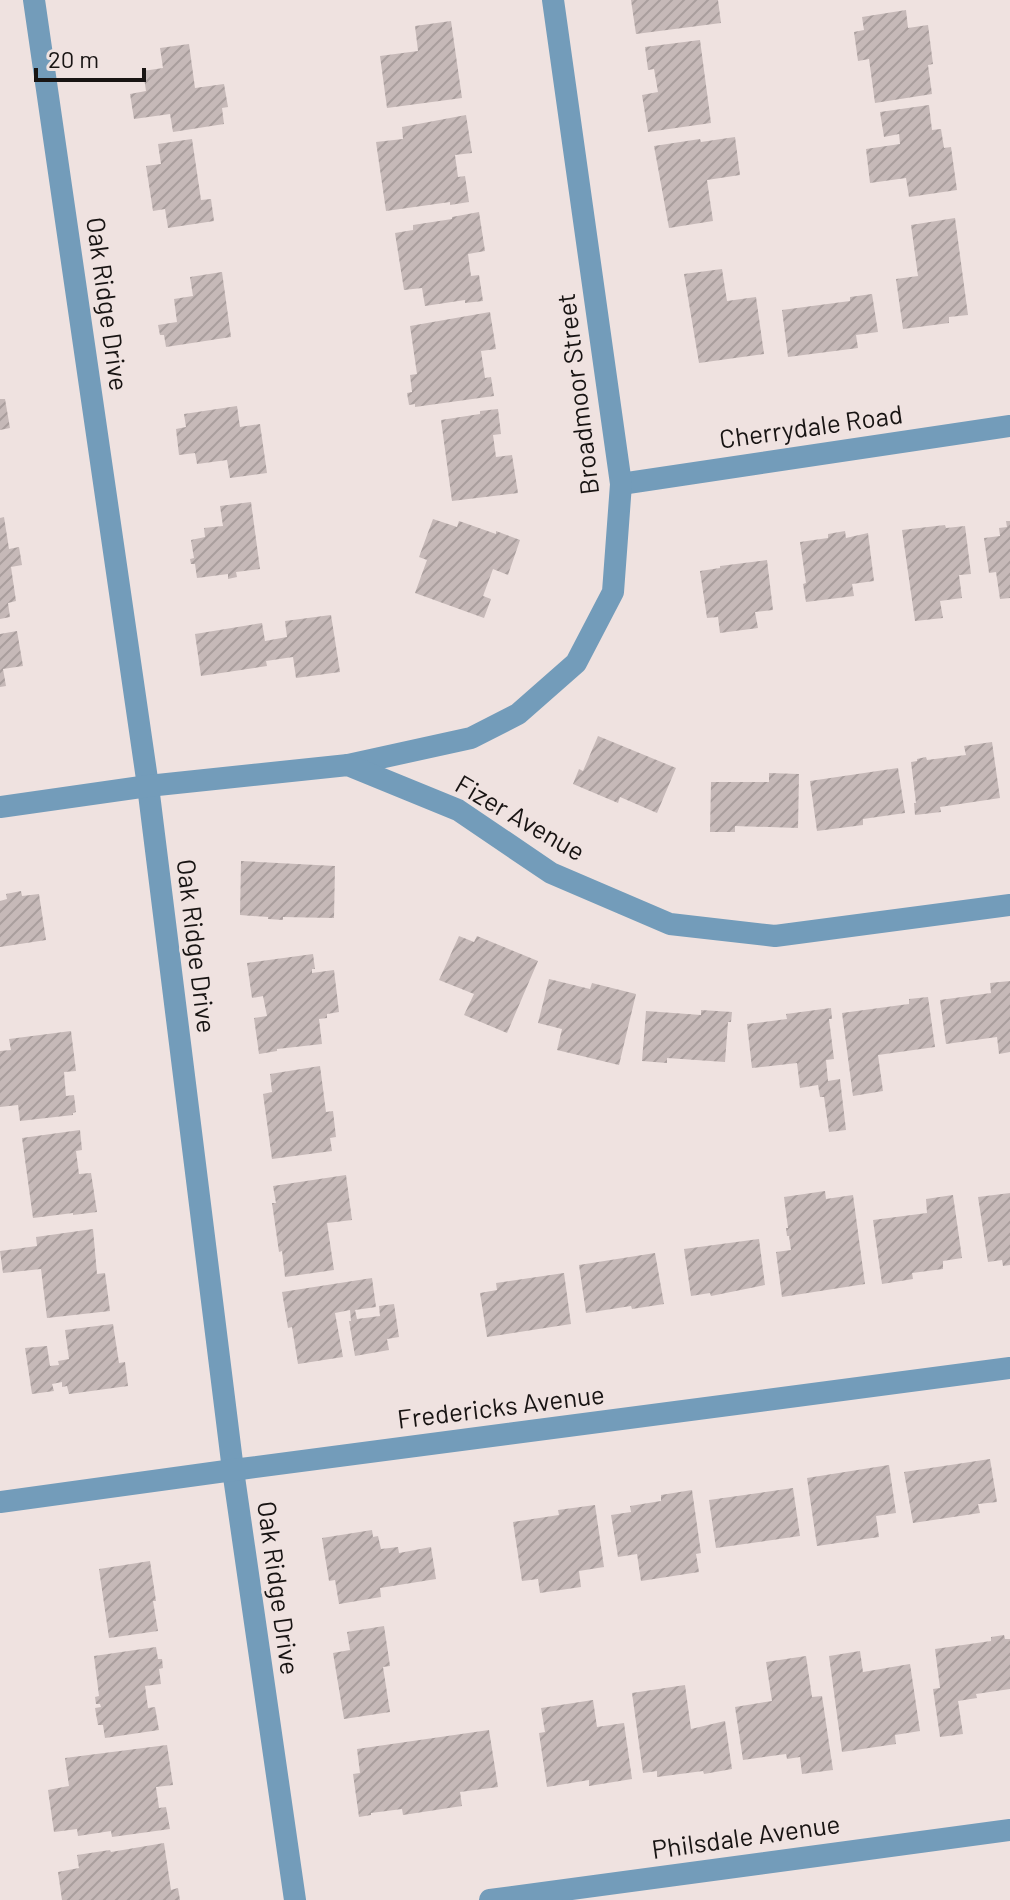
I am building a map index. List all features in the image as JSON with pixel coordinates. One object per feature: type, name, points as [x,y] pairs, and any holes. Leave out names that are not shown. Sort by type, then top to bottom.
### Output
[{"type":"street","name":"Oak Ridge Drive","points":[[34,0],[148,786],[233,1470],[295,1900]]},
{"type":"street","name":"Broadmoor Street","points":[[348,765],[471,738],[518,714],[576,663],[613,592],[621,484],[553,0]]},
{"type":"street","name":"Cherrydale Road","points":[[621,484],[1010,426]]},
{"type":"street","name":"Fizer Avenue","points":[[0,807],[148,786],[348,765],[458,810],[551,873],[670,924],[775,936],[1010,905]]},
{"type":"street","name":"Fredericks Avenue","points":[[0,1502],[1010,1368]]},
{"type":"street","name":"Philsdale Avenue","points":[[490,1900],[1010,1830]]},
{"type":"building","points":[[631,0],[718,0],[721,23],[636,34]]},
{"type":"building","points":[[906,10],[908,28],[928,25],[933,64],[928,65],[932,94],[875,103],[869,59],[858,61],[854,32],[864,30],[862,17]]},
{"type":"building","points":[[451,21],[462,98],[387,108],[380,56],[418,51],[415,26]]},
{"type":"building","points":[[700,40],[711,123],[648,132],[642,95],[658,92],[654,69],[648,70],[645,47]]},
{"type":"building","points":[[189,44],[195,88],[224,84],[228,107],[222,108],[224,124],[173,132],[170,114],[134,119],[130,94],[146,91],[143,71],[163,68],[160,48]]},
{"type":"building","points":[[929,105],[932,130],[941,129],[944,148],[951,147],[957,190],[909,197],[906,178],[870,183],[866,149],[900,144],[899,134],[884,137],[880,112]]},
{"type":"building","points":[[466,115],[472,153],[455,155],[458,177],[465,176],[469,202],[386,211],[376,142],[403,139],[402,127]]},
{"type":"building","points":[[735,137],[740,175],[707,180],[713,221],[669,228],[654,146]]},
{"type":"building","points":[[192,139],[201,200],[211,199],[214,221],[168,228],[165,209],[153,211],[146,166],[161,164],[158,144]]},
{"type":"building","points":[[479,212],[485,251],[468,254],[471,276],[479,275],[483,301],[465,303],[465,300],[425,306],[422,288],[404,290],[395,233],[413,230],[413,225]]},
{"type":"building","points":[[955,218],[968,315],[949,317],[949,323],[903,329],[896,279],[918,276],[911,225]]},
{"type":"building","points":[[722,269],[727,301],[756,297],[764,354],[699,363],[684,274]]},
{"type":"building","points":[[222,272],[231,337],[166,347],[158,325],[177,322],[174,299],[193,296],[190,277]]},
{"type":"building","points":[[872,294],[878,332],[856,335],[858,348],[788,357],[782,310],[850,301],[850,297]]},
{"type":"building","points":[[490,312],[496,349],[481,351],[485,378],[491,377],[494,396],[415,407],[415,404],[409,405],[407,393],[412,392],[410,375],[417,374],[410,326]]},
{"type":"building","points":[[0,399],[5,399],[10,428],[0,430]]},
{"type":"building","points":[[237,406],[240,427],[260,424],[267,473],[230,478],[227,460],[197,464],[195,453],[179,455],[176,429],[186,427],[184,414]]},
{"type":"building","points":[[498,409],[501,434],[493,435],[496,457],[512,455],[518,493],[452,501],[441,420]]},
{"type":"building","points":[[251,502],[260,569],[236,572],[237,577],[228,579],[228,574],[197,578],[195,564],[191,564],[190,559],[194,558],[191,540],[205,537],[204,528],[223,526],[220,506]]},
{"type":"building","points":[[4,517],[9,549],[19,547],[22,565],[11,567],[16,601],[8,603],[10,617],[0,619],[0,518]]},
{"type":"building","points":[[433,519],[457,527],[459,521],[520,540],[508,575],[493,569],[483,596],[491,599],[484,618],[415,593],[427,560],[419,557]]},
{"type":"building","points":[[1006,521],[1010,521],[1010,598],[1000,599],[996,572],[989,573],[984,538],[1000,536],[999,528],[1007,527]]},
{"type":"building","points":[[945,525],[946,528],[965,526],[971,574],[959,575],[962,598],[940,601],[943,618],[915,621],[902,530]]},
{"type":"building","points":[[845,531],[846,538],[868,533],[874,581],[852,584],[854,596],[806,602],[800,542],[828,538],[828,534]]},
{"type":"building","points":[[767,560],[773,610],[755,612],[758,628],[720,633],[718,617],[707,618],[700,571]]},
{"type":"building","points":[[331,615],[340,672],[296,678],[293,657],[266,661],[267,666],[201,676],[195,634],[262,623],[265,641],[287,637],[285,621]]},
{"type":"building","points":[[17,631],[23,666],[3,669],[6,686],[0,687],[0,634]]},
{"type":"building","points":[[598,736],[676,768],[657,813],[620,797],[618,803],[573,784],[579,769],[583,771]]},
{"type":"building","points":[[992,742],[1000,798],[940,807],[941,812],[915,815],[911,762],[926,757],[927,760],[966,755],[964,746]]},
{"type":"building","points":[[898,768],[905,813],[863,819],[863,825],[817,831],[810,781]]},
{"type":"building","points":[[769,773],[799,774],[798,828],[735,826],[735,832],[710,832],[711,782],[769,782]]},
{"type":"building","points":[[241,861],[335,866],[334,918],[283,917],[283,920],[240,915]]},
{"type":"building","points":[[21,891],[22,896],[39,894],[46,940],[0,947],[0,901],[7,899],[6,894]]},
{"type":"building","points":[[459,936],[474,942],[477,936],[538,961],[507,1033],[464,1015],[474,994],[439,980]]},
{"type":"building","points":[[313,954],[315,969],[312,973],[334,970],[339,1012],[319,1019],[322,1044],[259,1054],[254,1018],[267,1016],[263,996],[252,998],[247,963]]},
{"type":"building","points":[[549,979],[590,989],[592,983],[636,994],[619,1065],[557,1050],[562,1029],[538,1023]]},
{"type":"building","points":[[1010,981],[1010,1052],[999,1054],[997,1037],[946,1044],[940,1000],[991,993],[990,983]]},
{"type":"building","points":[[928,997],[935,1047],[878,1055],[883,1091],[853,1096],[842,1013],[909,1004],[909,999]]},
{"type":"building","points":[[831,1008],[832,1019],[829,1019],[834,1059],[826,1060],[828,1081],[840,1079],[846,1130],[829,1132],[824,1097],[820,1097],[818,1085],[800,1088],[797,1063],[752,1068],[747,1024],[787,1019],[786,1014]]},
{"type":"building","points":[[701,1010],[732,1012],[731,1022],[728,1022],[725,1062],[667,1058],[667,1063],[642,1061],[646,1011],[701,1015]]},
{"type":"building","points":[[71,1031],[76,1071],[64,1072],[66,1096],[74,1095],[76,1112],[73,1115],[20,1121],[18,1105],[0,1107],[0,1051],[11,1050],[9,1039]]},
{"type":"building","points":[[320,1066],[326,1112],[333,1111],[336,1137],[330,1138],[332,1151],[272,1159],[263,1094],[272,1092],[270,1074]]},
{"type":"building","points":[[80,1130],[82,1150],[76,1151],[79,1174],[91,1173],[97,1212],[33,1218],[22,1138]]},
{"type":"building","points":[[346,1175],[352,1220],[327,1223],[334,1270],[285,1277],[272,1203],[276,1203],[273,1186]]},
{"type":"building","points":[[825,1191],[826,1199],[853,1195],[865,1284],[782,1297],[776,1252],[791,1250],[784,1197]]},
{"type":"building","points":[[1010,1193],[1010,1265],[1003,1266],[1002,1260],[988,1262],[978,1197]]},
{"type":"building","points":[[953,1195],[962,1258],[943,1261],[943,1269],[912,1273],[913,1279],[882,1284],[873,1220],[927,1213],[926,1199]]},
{"type":"building","points":[[93,1229],[97,1274],[105,1273],[110,1311],[47,1318],[41,1269],[3,1273],[0,1251],[37,1246],[36,1237]]},
{"type":"building","points":[[759,1239],[765,1285],[711,1296],[710,1293],[691,1296],[684,1249]]},
{"type":"building","points":[[655,1253],[664,1304],[586,1313],[579,1265]]},
{"type":"building","points":[[564,1273],[571,1324],[487,1337],[480,1293],[497,1290],[496,1283]]},
{"type":"building","points":[[372,1278],[376,1307],[355,1310],[357,1319],[380,1316],[379,1306],[394,1304],[399,1337],[387,1339],[389,1350],[355,1356],[350,1310],[335,1313],[343,1357],[298,1364],[282,1292]]},
{"type":"building","points":[[113,1324],[119,1363],[125,1362],[128,1386],[69,1394],[67,1386],[62,1387],[62,1382],[52,1384],[54,1391],[32,1394],[25,1348],[47,1346],[50,1366],[59,1365],[58,1361],[69,1359],[65,1330]]},
{"type":"building","points":[[990,1459],[997,1502],[978,1504],[980,1513],[913,1523],[904,1472]]},
{"type":"building","points":[[889,1465],[896,1513],[876,1516],[879,1537],[817,1546],[807,1478]]},
{"type":"building","points":[[793,1488],[800,1536],[716,1548],[709,1500]]},
{"type":"building","points":[[692,1490],[701,1553],[696,1554],[699,1572],[641,1581],[637,1554],[618,1557],[611,1515],[631,1512],[630,1506],[661,1501],[661,1495]]},
{"type":"building","points":[[595,1505],[604,1567],[579,1571],[581,1587],[540,1593],[538,1579],[522,1581],[513,1522],[559,1515],[558,1510]]},
{"type":"building","points":[[372,1530],[373,1537],[378,1536],[381,1549],[398,1547],[399,1553],[431,1547],[436,1579],[380,1588],[381,1597],[339,1604],[335,1580],[329,1581],[322,1538]]},
{"type":"building","points":[[150,1561],[158,1631],[109,1638],[99,1569]]},
{"type":"building","points":[[384,1626],[390,1666],[383,1667],[390,1712],[344,1719],[333,1653],[350,1650],[347,1632]]},
{"type":"building","points":[[1004,1635],[1005,1639],[1010,1639],[1010,1689],[976,1694],[977,1698],[958,1701],[963,1734],[940,1737],[933,1689],[940,1688],[935,1649],[991,1641],[991,1637]]},
{"type":"building","points":[[156,1647],[158,1659],[162,1659],[163,1668],[159,1669],[161,1684],[145,1686],[148,1708],[155,1707],[159,1730],[105,1738],[103,1725],[98,1725],[95,1708],[101,1707],[96,1704],[95,1697],[99,1696],[94,1656]]},
{"type":"building","points":[[860,1651],[863,1672],[910,1664],[920,1731],[895,1735],[896,1744],[842,1752],[829,1656]]},
{"type":"building","points":[[806,1656],[812,1697],[822,1696],[833,1770],[802,1774],[800,1757],[787,1759],[786,1754],[743,1760],[735,1707],[772,1701],[766,1662]]},
{"type":"building","points":[[685,1685],[691,1729],[725,1721],[732,1769],[657,1777],[657,1771],[643,1773],[632,1693]]},
{"type":"building","points":[[593,1700],[597,1727],[624,1723],[632,1779],[589,1786],[589,1780],[547,1787],[539,1733],[545,1732],[541,1708]]},
{"type":"building","points":[[489,1730],[498,1787],[460,1792],[462,1806],[403,1815],[402,1809],[359,1817],[353,1774],[360,1773],[357,1749]]},
{"type":"building","points":[[167,1745],[173,1785],[156,1787],[159,1808],[166,1807],[170,1829],[112,1837],[111,1831],[78,1836],[77,1829],[54,1832],[48,1790],[69,1786],[65,1758]]},
{"type":"building","points":[[164,1843],[171,1890],[178,1888],[180,1900],[62,1900],[58,1872],[79,1868],[77,1855]]}]
